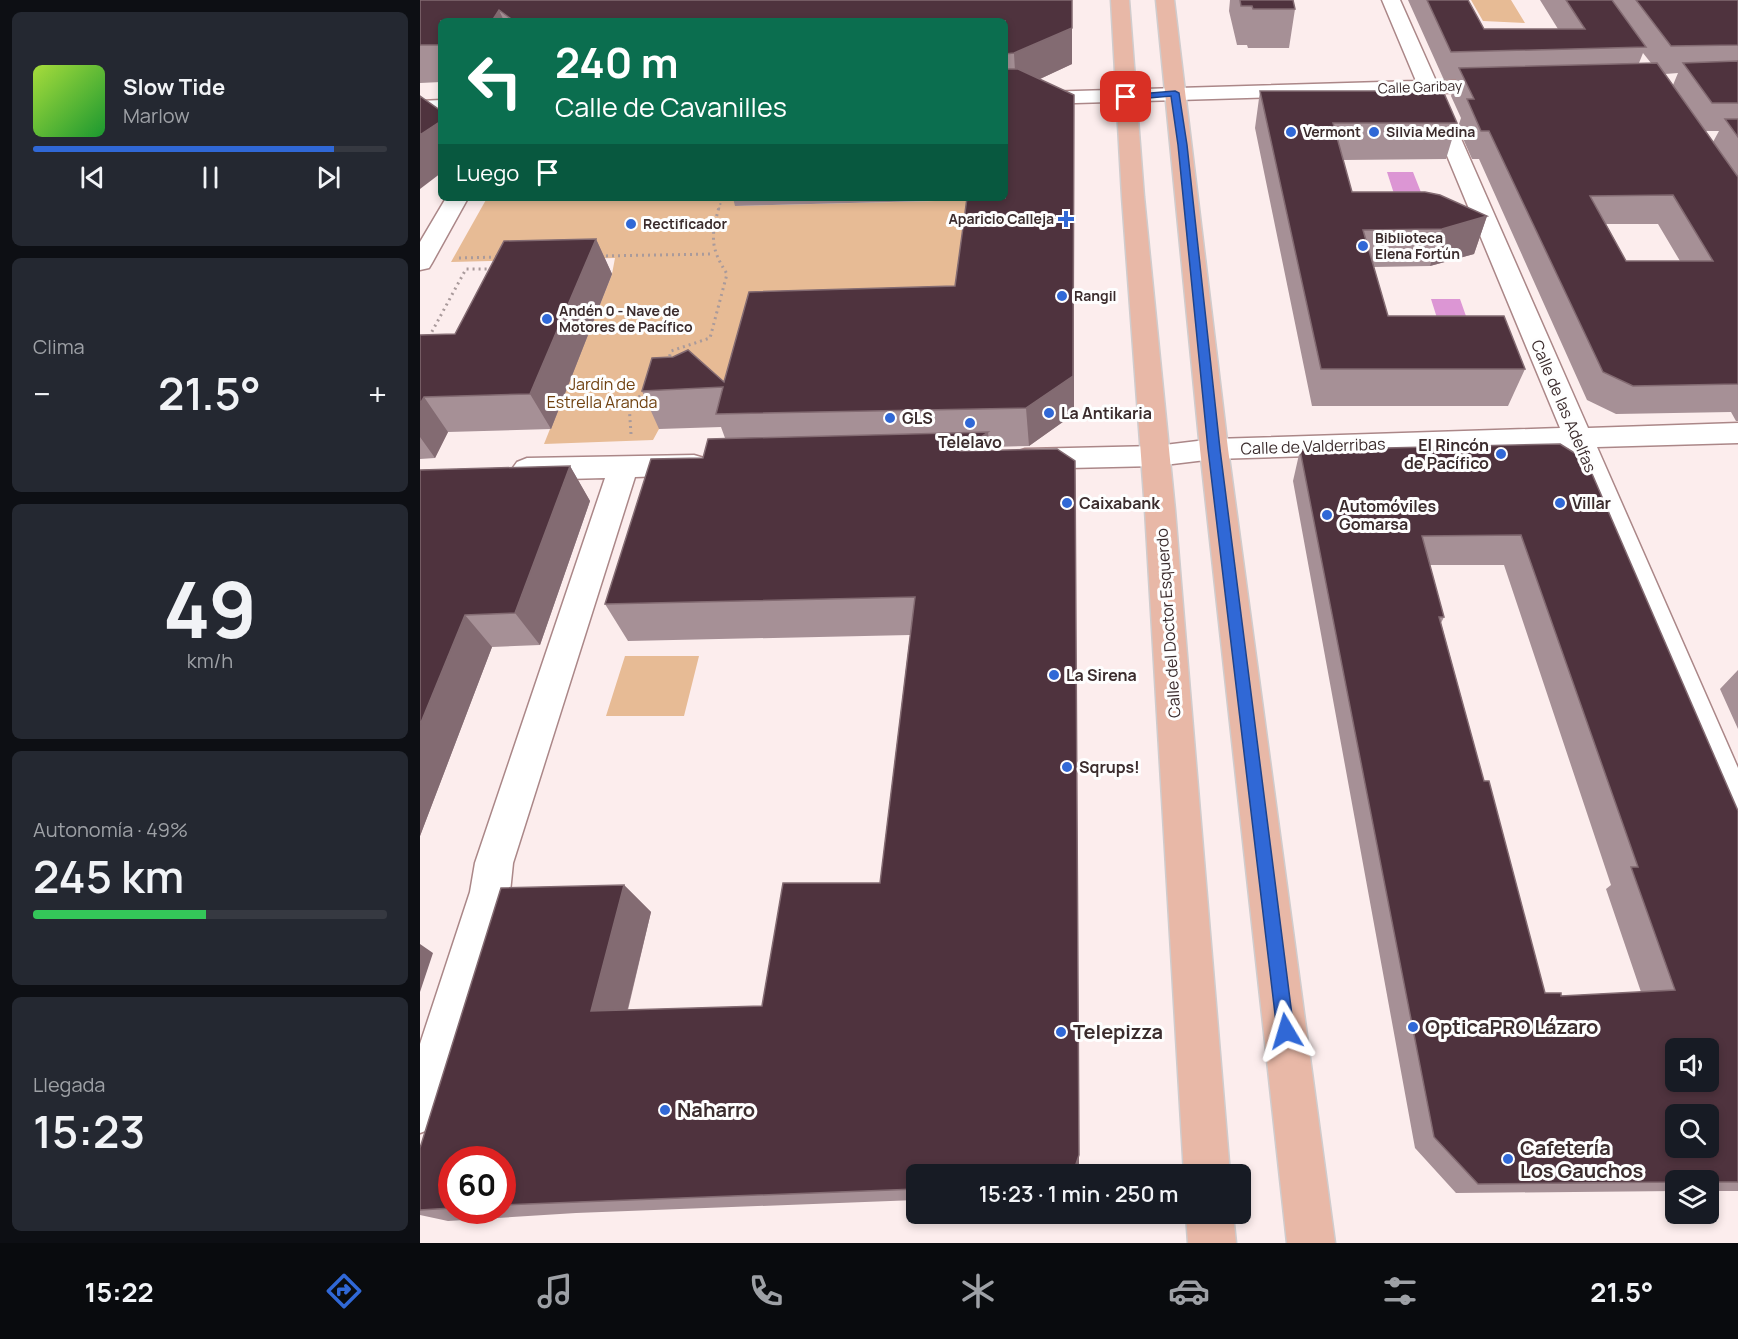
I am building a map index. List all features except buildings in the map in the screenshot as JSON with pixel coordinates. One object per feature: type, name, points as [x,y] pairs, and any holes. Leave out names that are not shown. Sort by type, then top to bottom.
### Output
[{"type":"main road","name":"Calle del Doctor Esquerdo","points":[[1120,0],[1156,456],[1206,1164]]},
{"type":"main road","points":[[1165,0],[1214,449],[1311,1243]]},
{"type":"main road","points":[[1211,1224],[1212,1243]]},
{"type":"street","name":"Calle de las Adelfas","points":[[1391,0],[1738,811]]},
{"type":"street","name":"Calle Garibay","points":[[1008,99],[1513,85]]},
{"type":"street","points":[[420,106],[438,106]]},
{"type":"street","points":[[420,219],[451,201]]},
{"type":"street","points":[[421,261],[454,201]]},
{"type":"street","name":"Calle de Valderribas","points":[[1002,459],[1156,456],[1214,449],[1738,433]]},
{"type":"street","points":[[500,470],[719,465]]},
{"type":"street","points":[[420,1111],[490,892],[494,863],[624,466]]},
{"type":"path","points":[[665,371],[671,351],[710,338],[727,274],[714,254],[711,241],[721,201]]},
{"type":"path","points":[[595,256],[714,254]]},
{"type":"path","points":[[421,261],[500,257]]},
{"type":"path","points":[[425,344],[466,269],[501,269]]},
{"type":"path","points":[[624,466],[632,444],[629,404],[654,386]]},
{"type":"green space","points":[[1471,0],[1511,0],[1525,23],[1483,21]]},
{"type":"green space","name":"Jardín de Estrella Aranda","points":[[485,201],[737,201],[736,206],[976,201],[962,308],[747,385],[669,397],[653,440],[544,444],[612,274],[615,258],[451,262]]},
{"type":"green space","points":[[625,656],[699,656],[684,716],[606,716]]},
{"type":"shaded area","points":[[1387,172],[1413,172],[1424,200],[1396,200]]},
{"type":"shaded area","points":[[1431,299],[1460,299],[1473,336],[1443,337]]},
{"type":"place","name":"Vermont","points":[[1291,132]]},
{"type":"place","name":"Silvia Medina","points":[[1374,132]]},
{"type":"place","name":"Aparicio Calleja","points":[[1066,219]]},
{"type":"place","name":"Rectificador","points":[[631,224]]},
{"type":"place","name":"Biblioteca Elena Fortún","points":[[1363,246]]},
{"type":"place","name":"Rangil","points":[[1062,296]]},
{"type":"place","name":"Andén 0 - Nave de Motores de Pacífico","points":[[547,319]]},
{"type":"place","name":"La Antikaria","points":[[1049,413]]},
{"type":"place","name":"GLS","points":[[890,418]]},
{"type":"place","name":"Telelavo","points":[[970,423]]},
{"type":"place","name":"El Rincón de Pacífico","points":[[1501,454]]},
{"type":"place","name":"Caixabank","points":[[1067,503]]},
{"type":"place","name":"Villar","points":[[1560,503]]},
{"type":"place","name":"Automóviles Gomarsa","points":[[1327,515]]},
{"type":"place","name":"La Sirena","points":[[1054,675]]},
{"type":"place","name":"Sqrups!","points":[[1067,767]]},
{"type":"place","name":"OpticaPRO Lázaro","points":[[1413,1027]]},
{"type":"place","name":"Telepizza","points":[[1061,1032]]},
{"type":"place","name":"Naharro","points":[[665,1110]]},
{"type":"place","name":"Cafetería Los Gauchos","points":[[1508,1159]]},
{"type":"route","points":[[1126,97],[1175,93],[1214,449],[1286,1031]]}]
